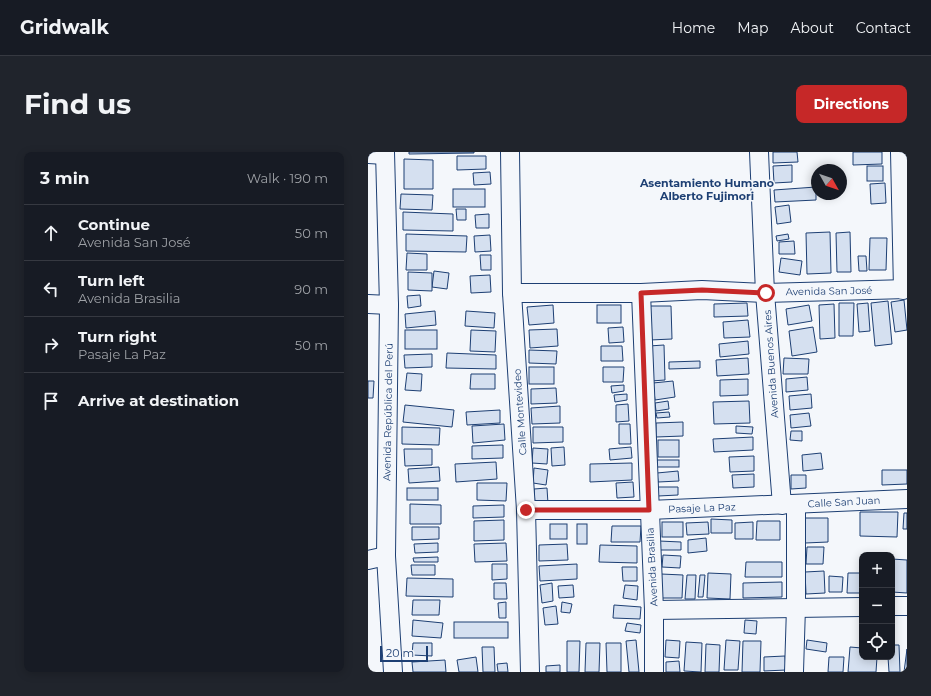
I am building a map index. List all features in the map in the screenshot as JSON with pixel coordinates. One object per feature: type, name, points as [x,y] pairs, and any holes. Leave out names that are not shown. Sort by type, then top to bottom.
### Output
[{"type":"street","name":"Calle Montevideo","points":[[510,152],[512,293],[526,510],[530,672]]},
{"type":"street","name":"Avenida Buenos Aires","points":[[759,152],[766,293],[789,504],[796,607],[794,672]]},
{"type":"street","points":[[900,152],[905,290]]},
{"type":"street","name":"Avenida República del Perú","points":[[379,154],[390,304],[386,556],[393,672]]},
{"type":"street","name":"Avenida San José","points":[[512,293],[641,293],[702,290],[766,293],[905,290]]},
{"type":"street","name":"Avenida Brasilia","points":[[641,293],[654,610],[654,672]]},
{"type":"street","points":[[368,304],[390,304]]},
{"type":"street","name":"Calle San Juan","points":[[789,504],[907,499]]},
{"type":"street","name":"Pasaje La Paz","points":[[526,510],[649,510],[789,504]]},
{"type":"street","points":[[368,560],[386,556]]},
{"type":"street","points":[[895,606],[907,606]]},
{"type":"street","points":[[654,610],[859,607]]},
{"type":"building","points":[[409,152],[474,152],[474,153],[409,154]]},
{"type":"building","points":[[773,152],[797,152],[798,162],[773,163]]},
{"type":"building","points":[[853,152],[882,152],[882,164],[853,165]]},
{"type":"building","points":[[457,156],[486,156],[486,169],[457,170]]},
{"type":"building","points":[[404,159],[433,160],[433,189],[404,189]]},
{"type":"building","points":[[792,165],[792,182],[774,183],[773,166]]},
{"type":"building","points":[[867,166],[883,166],[883,181],[867,181]]},
{"type":"building","points":[[490,172],[491,184],[474,185],[473,173]]},
{"type":"building","points":[[885,183],[886,203],[871,204],[870,184]]},
{"type":"building","points":[[811,187],[811,200],[816,200],[775,202],[774,190]]},
{"type":"building","points":[[453,189],[485,189],[485,207],[453,207]]},
{"type":"building","points":[[401,194],[433,195],[432,210],[400,209]]},
{"type":"building","points":[[789,205],[791,222],[777,224],[775,207]]},
{"type":"building","points":[[456,209],[466,209],[466,220],[457,220]]},
{"type":"building","points":[[403,212],[453,214],[453,231],[403,230]]},
{"type":"building","points":[[489,214],[489,228],[476,228],[475,215]]},
{"type":"building","points":[[830,232],[831,273],[807,274],[806,233]]},
{"type":"building","points":[[850,232],[851,272],[837,272],[836,233]]},
{"type":"building","points":[[406,234],[467,236],[466,252],[406,251]]},
{"type":"building","points":[[788,234],[789,239],[777,241],[776,236]]},
{"type":"building","points":[[490,235],[491,251],[475,252],[474,236]]},
{"type":"building","points":[[870,238],[887,238],[886,270],[869,270]]},
{"type":"building","points":[[794,241],[795,254],[779,254],[779,242]]},
{"type":"building","points":[[407,253],[427,254],[427,270],[406,270]]},
{"type":"building","points":[[480,255],[491,255],[491,270],[481,270]]},
{"type":"building","points":[[858,256],[866,256],[867,271],[859,271]]},
{"type":"building","points":[[781,258],[802,261],[800,275],[779,272]]},
{"type":"building","points":[[434,271],[449,273],[447,289],[432,287]]},
{"type":"building","points":[[408,272],[432,273],[432,291],[408,290]]},
{"type":"building","points":[[490,275],[491,292],[471,293],[470,276]]},
{"type":"building","points":[[420,295],[421,306],[408,308],[407,296]]},
{"type":"building","points":[[904,300],[907,330],[895,332],[891,302]]},
{"type":"building","points":[[888,301],[892,344],[875,346],[871,303]]},
{"type":"building","points":[[747,303],[748,316],[714,317],[714,304]]},
{"type":"building","points":[[839,303],[854,303],[853,336],[839,336]]},
{"type":"building","points":[[868,303],[870,331],[859,332],[857,304]]},
{"type":"building","points":[[834,304],[835,338],[820,339],[819,305]]},
{"type":"building","points":[[553,305],[554,323],[529,325],[527,307]]},
{"type":"building","points":[[597,305],[621,305],[621,323],[597,323]]},
{"type":"building","points":[[809,305],[812,321],[788,325],[786,309]]},
{"type":"building","points":[[648,306],[671,306],[672,339],[650,340]]},
{"type":"building","points":[[435,311],[436,325],[406,328],[405,314]]},
{"type":"building","points":[[466,311],[495,313],[494,328],[465,326]]},
{"type":"building","points":[[748,320],[750,337],[724,338],[723,322]]},
{"type":"building","points":[[623,327],[624,342],[609,343],[608,328]]},
{"type":"building","points":[[813,327],[817,352],[792,356],[789,331]]},
{"type":"building","points":[[557,329],[558,346],[530,348],[529,330]]},
{"type":"building","points":[[405,330],[437,330],[437,349],[405,349]]},
{"type":"building","points":[[471,330],[496,331],[495,352],[470,351]]},
{"type":"building","points":[[748,341],[749,354],[720,357],[719,344]]},
{"type":"building","points":[[664,345],[665,380],[651,381],[649,346]]},
{"type":"building","points":[[601,346],[622,346],[623,361],[601,361]]},
{"type":"building","points":[[529,350],[557,351],[556,364],[529,363]]},
{"type":"building","points":[[447,353],[496,355],[496,369],[446,368]]},
{"type":"building","points":[[432,354],[432,367],[405,368],[404,355]]},
{"type":"building","points":[[748,358],[749,374],[717,376],[716,360]]},
{"type":"building","points":[[784,358],[809,359],[808,374],[783,374]]},
{"type":"building","points":[[700,361],[700,368],[669,369],[669,362]]},
{"type":"building","points":[[529,367],[554,367],[554,384],[529,384]]},
{"type":"building","points":[[603,367],[624,367],[623,382],[603,382]]},
{"type":"building","points":[[407,373],[422,374],[421,391],[405,390]]},
{"type":"building","points":[[471,374],[495,374],[495,389],[470,389]]},
{"type":"building","points":[[807,377],[808,390],[786,392],[786,379]]},
{"type":"building","points":[[748,379],[748,395],[720,396],[720,380]]},
{"type":"building","points":[[368,381],[374,381],[373,398],[368,398]]},
{"type":"building","points":[[673,381],[675,397],[655,400],[653,383]]},
{"type":"building","points":[[624,385],[624,391],[612,393],[611,386]]},
{"type":"building","points":[[556,388],[557,403],[531,404],[531,389]]},
{"type":"building","points":[[627,394],[627,400],[615,402],[614,395]]},
{"type":"building","points":[[811,394],[812,408],[790,410],[789,396]]},
{"type":"building","points":[[668,401],[669,409],[656,411],[655,403]]},
{"type":"building","points":[[749,401],[750,423],[714,424],[713,402]]},
{"type":"building","points":[[628,404],[629,421],[616,422],[616,405]]},
{"type":"building","points":[[405,405],[454,410],[452,427],[403,422]]},
{"type":"building","points":[[560,406],[560,423],[532,424],[531,408]]},
{"type":"building","points":[[500,410],[500,423],[467,425],[466,412]]},
{"type":"building","points":[[669,412],[670,417],[657,418],[656,413]]},
{"type":"building","points":[[809,413],[811,426],[791,428],[790,415]]},
{"type":"building","points":[[683,422],[683,436],[656,437],[656,423]]},
{"type":"building","points":[[504,424],[505,440],[473,443],[472,426]]},
{"type":"building","points":[[619,424],[630,424],[631,444],[619,444]]},
{"type":"building","points":[[736,426],[753,427],[752,434],[736,433]]},
{"type":"building","points":[[402,427],[440,428],[439,445],[402,444]]},
{"type":"building","points":[[533,427],[563,427],[563,442],[533,443]]},
{"type":"building","points":[[791,431],[802,431],[802,441],[790,440]]},
{"type":"building","points":[[753,437],[753,450],[714,452],[713,439]]},
{"type":"building","points":[[658,440],[679,440],[679,457],[658,457]]},
{"type":"building","points":[[503,445],[503,458],[472,459],[472,446]]},
{"type":"building","points":[[564,447],[565,465],[552,466],[551,448]]},
{"type":"building","points":[[631,447],[632,458],[610,460],[609,449]]},
{"type":"building","points":[[533,448],[548,449],[547,464],[532,463]]},
{"type":"building","points":[[404,449],[432,449],[432,465],[405,466]]},
{"type":"building","points":[[821,453],[823,469],[803,471],[802,455]]},
{"type":"building","points":[[754,456],[754,471],[730,472],[729,457]]},
{"type":"building","points":[[657,460],[679,460],[679,467],[657,467]]},
{"type":"building","points":[[496,462],[497,479],[456,482],[455,464]]},
{"type":"building","points":[[632,463],[632,480],[590,482],[590,464]]},
{"type":"building","points":[[439,467],[440,481],[409,483],[408,469]]},
{"type":"building","points":[[534,468],[548,470],[546,485],[533,483]]},
{"type":"building","points":[[882,470],[907,470],[907,484],[882,485]]},
{"type":"building","points":[[678,471],[679,481],[658,482],[657,473]]},
{"type":"building","points":[[754,474],[754,487],[733,488],[732,475]]},
{"type":"building","points":[[791,475],[806,475],[806,488],[791,489]]},
{"type":"building","points":[[633,482],[634,497],[617,498],[616,483]]},
{"type":"building","points":[[477,483],[507,483],[506,501],[477,500]]},
{"type":"building","points":[[658,487],[678,487],[678,495],[658,496]]},
{"type":"building","points":[[407,488],[438,488],[438,500],[407,500]]},
{"type":"building","points":[[547,488],[548,504],[535,505],[534,489]]},
{"type":"building","points":[[410,504],[441,505],[441,524],[410,524]]},
{"type":"building","points":[[504,505],[504,517],[473,518],[473,506]]},
{"type":"building","points":[[860,512],[898,512],[897,537],[860,536]]},
{"type":"building","points":[[904,513],[907,513],[907,529],[903,529]]},
{"type":"building","points":[[805,518],[828,518],[828,542],[805,543]]},
{"type":"building","points":[[711,519],[732,520],[732,533],[711,533]]},
{"type":"building","points":[[504,520],[504,540],[474,541],[474,521]]},
{"type":"building","points":[[757,521],[780,521],[780,540],[756,540]]},
{"type":"building","points":[[662,522],[683,522],[683,537],[662,537]]},
{"type":"building","points":[[708,522],[709,534],[687,535],[686,523]]},
{"type":"building","points":[[753,522],[753,539],[735,539],[735,523]]},
{"type":"building","points":[[550,524],[567,524],[567,539],[550,539]]},
{"type":"building","points":[[577,524],[587,524],[587,544],[577,544]]},
{"type":"building","points":[[612,526],[641,526],[640,542],[611,542]]},
{"type":"building","points":[[412,527],[439,527],[439,539],[412,540]]},
{"type":"building","points":[[706,538],[707,551],[688,553],[688,540]]},
{"type":"building","points":[[659,541],[681,542],[681,550],[659,550]]},
{"type":"building","points":[[438,543],[438,552],[415,553],[414,544]]},
{"type":"building","points":[[506,543],[507,561],[475,562],[474,544]]},
{"type":"building","points":[[567,544],[568,560],[539,561],[539,545]]},
{"type":"building","points":[[600,545],[637,546],[637,563],[599,562]]},
{"type":"building","points":[[807,547],[824,547],[823,564],[806,564]]},
{"type":"building","points":[[663,555],[681,556],[680,568],[662,567]]},
{"type":"building","points":[[438,557],[438,562],[414,562],[413,558]]},
{"type":"building","points":[[895,559],[907,560],[907,593],[895,592]]},
{"type":"building","points":[[746,562],[782,562],[782,577],[745,577]]},
{"type":"building","points":[[492,564],[507,564],[507,579],[492,580]]},
{"type":"building","points":[[577,564],[577,579],[540,581],[539,566]]},
{"type":"building","points":[[411,565],[435,565],[435,575],[412,575]]},
{"type":"building","points":[[622,567],[637,567],[637,581],[623,581]]},
{"type":"building","points":[[824,571],[825,593],[806,594],[805,572]]},
{"type":"building","points":[[708,573],[731,574],[730,599],[707,598]]},
{"type":"building","points":[[848,573],[859,573],[859,593],[847,593]]},
{"type":"building","points":[[661,574],[683,575],[682,598],[661,598]]},
{"type":"building","points":[[687,575],[696,575],[695,599],[685,599]]},
{"type":"building","points":[[700,575],[705,575],[703,597],[698,597]]},
{"type":"building","points":[[829,576],[843,577],[842,592],[829,592]]},
{"type":"building","points":[[407,578],[453,579],[453,597],[406,596]]},
{"type":"building","points":[[782,582],[782,597],[743,598],[743,583]]},
{"type":"building","points":[[494,583],[506,583],[507,599],[494,599]]},
{"type":"building","points":[[552,583],[553,601],[542,603],[540,585]]},
{"type":"building","points":[[573,585],[574,597],[559,598],[558,586]]},
{"type":"building","points":[[625,585],[638,586],[637,600],[623,598]]},
{"type":"building","points":[[413,600],[440,600],[439,615],[412,615]]},
{"type":"building","points":[[506,602],[506,618],[499,618],[498,603]]},
{"type":"building","points":[[562,602],[572,604],[570,613],[561,612]]},
{"type":"building","points":[[614,605],[641,607],[640,619],[613,618]]},
{"type":"building","points":[[556,606],[558,624],[545,625],[543,608]]},
{"type":"building","points":[[413,620],[443,623],[441,638],[412,636]]},
{"type":"building","points":[[745,620],[757,621],[756,634],[744,633]]},
{"type":"building","points":[[454,622],[508,622],[508,638],[454,638]]},
{"type":"building","points":[[627,623],[641,625],[640,633],[625,631]]},
{"type":"building","points":[[636,640],[639,672],[629,672],[626,641]]},
{"type":"building","points":[[666,640],[680,641],[679,658],[665,657]]},
{"type":"building","points":[[726,640],[740,641],[738,670],[724,670]]},
{"type":"building","points":[[807,640],[827,643],[826,652],[806,649]]},
{"type":"building","points":[[567,641],[580,641],[579,672],[567,672]]},
{"type":"building","points":[[743,641],[761,641],[760,672],[742,672]]},
{"type":"building","points":[[686,642],[702,643],[701,672],[684,671]]},
{"type":"building","points":[[413,643],[432,643],[432,656],[412,655]]},
{"type":"building","points":[[586,643],[600,643],[599,672],[585,672]]},
{"type":"building","points":[[606,643],[621,643],[621,672],[607,672]]},
{"type":"building","points":[[706,644],[720,645],[719,672],[705,672]]},
{"type":"building","points":[[895,645],[899,645],[900,672],[889,672],[888,660],[895,660]]},
{"type":"building","points":[[482,647],[494,647],[495,672],[483,672]]},
{"type":"building","points":[[850,647],[859,648],[859,660],[877,660],[876,672],[848,672]]},
{"type":"building","points":[[907,649],[907,672],[904,672]]},
{"type":"building","points":[[785,656],[786,670],[764,671],[764,657]]},
{"type":"building","points":[[476,657],[478,672],[459,672],[457,660]]},
{"type":"building","points":[[829,657],[844,657],[843,672],[828,672]]},
{"type":"building","points":[[445,660],[446,672],[413,672],[412,662]]},
{"type":"building","points":[[679,661],[680,672],[666,672],[666,662]]},
{"type":"building","points":[[507,663],[508,672],[498,672],[497,664]]},
{"type":"building","points":[[560,665],[560,672],[546,672],[546,666]]},
{"type":"district","name":"Asentamiento Humano Alberto Fujimori","points":[[707,189]]},
{"type":"route","points":[[526,510],[649,510],[641,293],[702,290],[766,293]]}]
